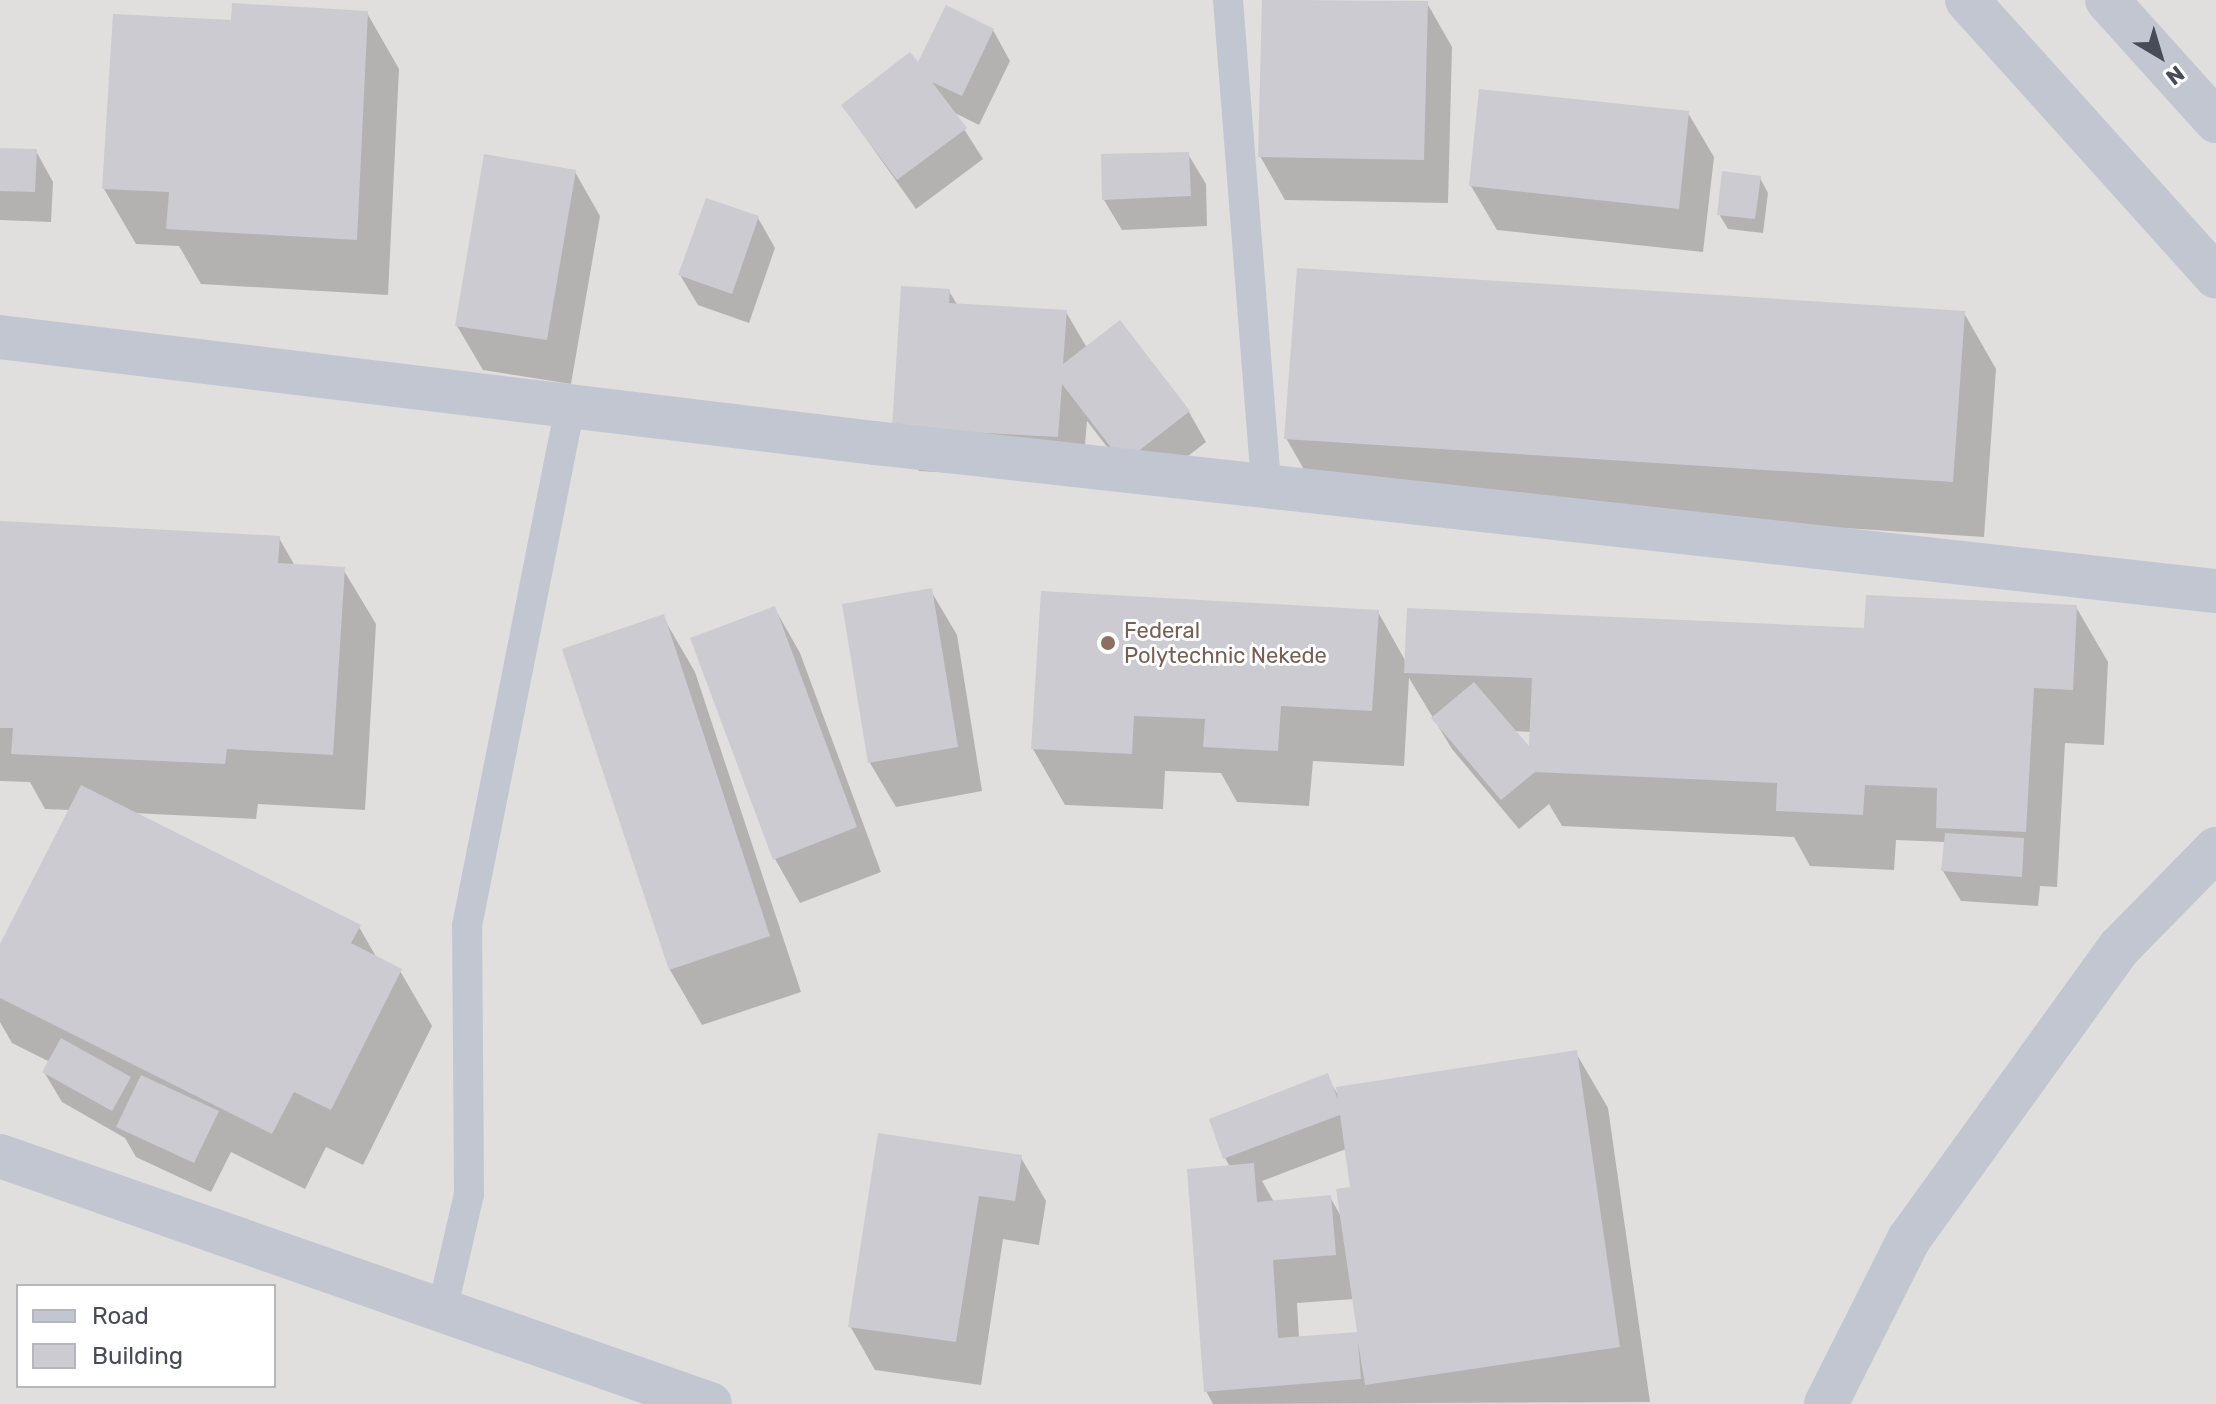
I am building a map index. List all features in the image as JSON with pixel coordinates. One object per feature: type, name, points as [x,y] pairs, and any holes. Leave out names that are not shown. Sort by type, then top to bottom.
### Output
[{"type":"street","points":[[1967,0],[2216,277]]},
{"type":"street","points":[[2107,0],[2216,121]]},
{"type":"street","points":[[0,337],[570,407],[1266,482],[2216,591]]},
{"type":"street","points":[[1826,1404],[1909,1239],[2119,948],[2216,849]]},
{"type":"street","points":[[0,1156],[442,1311],[651,1394],[710,1404]]},
{"type":"lane","points":[[1228,0],[1266,482]]},
{"type":"lane","points":[[442,1311],[469,1194],[467,926],[570,407]]},
{"type":"shaded area","name":"Federal Polytechnic Nekede","points":[[0,0],[2216,0],[2216,1404],[0,1404]]},
{"type":"building","points":[[1262,0],[1428,1],[1424,160],[1258,157]]},
{"type":"building","points":[[232,3],[368,11],[357,240],[166,229],[169,192],[102,189],[113,14],[231,20]]},
{"type":"building","points":[[946,5],[994,29],[962,96],[932,82],[967,128],[897,180],[841,105],[910,52],[918,62]]},
{"type":"building","points":[[1479,89],[1689,111],[1679,209],[1469,186]]},
{"type":"building","points":[[0,148],[37,149],[35,192],[0,191]]},
{"type":"building","points":[[1189,152],[1191,196],[1102,200],[1101,154]]},
{"type":"building","points":[[484,154],[576,170],[547,340],[455,326]]},
{"type":"building","points":[[1722,171],[1761,176],[1755,219],[1717,215]]},
{"type":"building","points":[[706,198],[759,216],[732,294],[678,275]]},
{"type":"building","points":[[1297,268],[1965,311],[1953,482],[1284,439]]},
{"type":"building","points":[[901,286],[950,289],[949,303],[1067,310],[1063,364],[1120,320],[1190,411],[1123,463],[1062,384],[1058,437],[892,428]]},
{"type":"building","points":[[0,521],[280,536],[278,563],[345,567],[333,755],[227,749],[225,764],[11,754],[13,728],[0,728]]},
{"type":"building","points":[[932,588],[958,747],[868,763],[842,604]]},
{"type":"building","points":[[1041,591],[1379,610],[1372,711],[1281,706],[1278,751],[1203,747],[1205,719],[1134,716],[1132,754],[1031,749]]},
{"type":"building","points":[[1866,595],[2077,605],[2073,690],[2034,688],[2026,832],[1936,828],[1937,788],[1865,785],[1863,815],[1776,811],[1777,783],[1535,772],[1501,800],[1431,718],[1474,682],[1529,746],[1532,678],[1404,673],[1407,608],[1864,628]]},
{"type":"building","points":[[775,606],[857,827],[773,860],[690,638]]},
{"type":"building","points":[[664,614],[770,936],[669,970],[562,649]]},
{"type":"building","points":[[81,785],[361,925],[351,943],[402,969],[331,1110],[294,1092],[272,1134],[0,998],[0,944]]},
{"type":"building","points":[[1945,833],[2024,838],[2022,877],[1941,871]]},
{"type":"building","points":[[61,1038],[131,1077],[112,1111],[42,1072]]},
{"type":"building","points":[[1577,1050],[1620,1347],[1365,1385],[1358,1342],[1361,1379],[1204,1392],[1187,1169],[1254,1163],[1257,1202],[1331,1195],[1336,1255],[1273,1260],[1278,1338],[1357,1332],[1336,1189],[1350,1187],[1340,1115],[1223,1159],[1209,1119],[1328,1073],[1338,1100],[1336,1087]]},
{"type":"building","points":[[141,1075],[219,1111],[194,1163],[116,1127]]},
{"type":"building","points":[[878,1133],[1022,1155],[1015,1201],[979,1196],[956,1342],[848,1327]]},
{"type":"place","name":"Federal Polytechnic Nekede","points":[[1108,643]]}]
